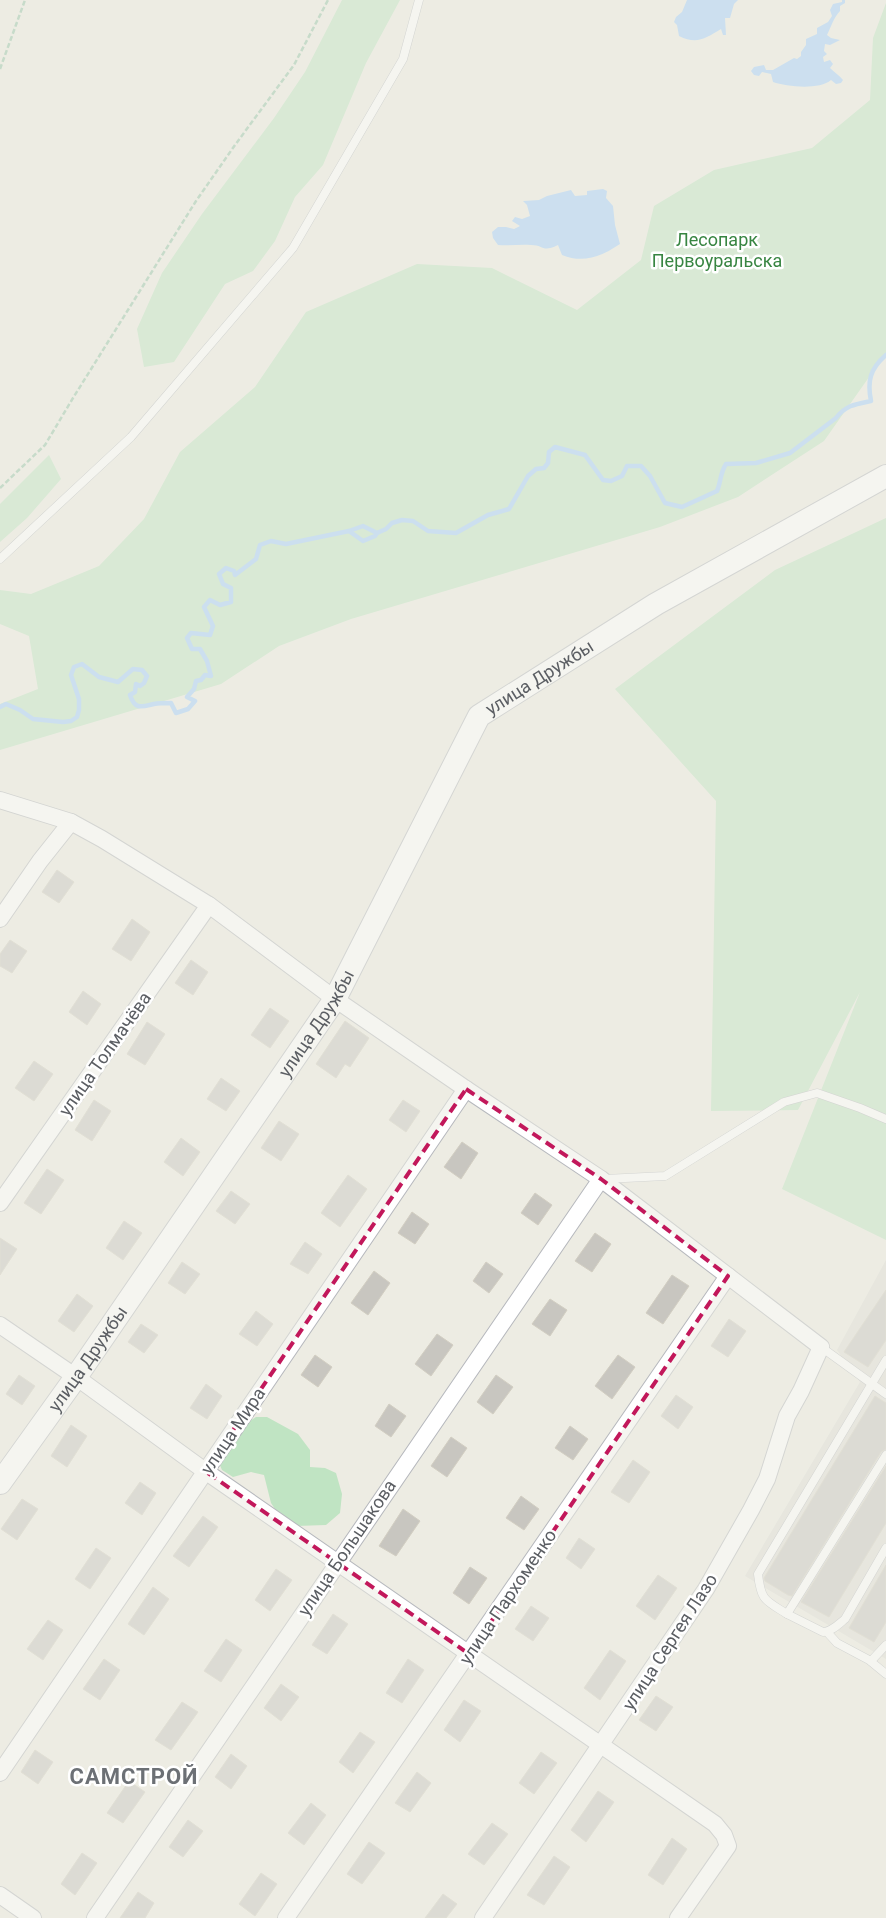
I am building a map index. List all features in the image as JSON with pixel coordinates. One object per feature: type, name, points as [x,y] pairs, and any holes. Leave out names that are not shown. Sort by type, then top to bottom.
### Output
[{"type":"street","name":"улица Дружбы","points":[[0,1483],[76,1377],[335,999],[479,716],[656,604],[886,476]]},
{"type":"street","points":[[0,800],[71,822],[209,905],[335,999],[466,1090],[601,1180],[821,1347]]},
{"type":"street","points":[[0,918],[40,861],[71,822]]},
{"type":"street","name":"улица Толмачёва","points":[[0,1203],[209,905]]},
{"type":"street","name":"улица Мира","points":[[0,1773],[466,1090]]},
{"type":"street","name":"улица Большакова","points":[[94,1918],[601,1180]]},
{"type":"street","name":"улица Пархоменко","points":[[286,1918],[728,1276]]},
{"type":"street","points":[[0,1325],[76,1377],[205,1471],[715,1824],[724,1835],[728,1846],[678,1918]]},
{"type":"street","name":"улица Сергея Лазо","points":[[483,1918],[706,1589],[767,1479],[787,1416],[801,1391],[821,1347]]},
{"type":"street","points":[[0,1895],[33,1918]]},
{"type":"lane","points":[[0,559],[131,437],[292,248],[403,59],[419,0]]},
{"type":"lane","points":[[601,1180],[665,1176],[784,1102],[817,1093],[886,1119]]},
{"type":"lane","points":[[821,1347],[886,1394]]},
{"type":"lane","points":[[886,1360],[758,1574],[760,1593],[766,1601],[810,1627],[827,1632],[837,1643],[871,1661],[886,1674]]},
{"type":"lane","points":[[787,1614],[886,1455]]},
{"type":"lane","points":[[827,1632],[845,1619],[886,1548]]},
{"type":"lane","points":[[871,1661],[886,1644]]},
{"type":"path","points":[[0,69],[25,0]]},
{"type":"path","points":[[0,488],[45,445],[191,209],[294,64],[328,0]]},
{"type":"highlighted area","points":[[466,1089],[601,1179],[728,1276],[469,1654],[205,1471]]},
{"type":"shaded area","points":[[886,1260],[886,1659],[745,1576],[860,1382],[837,1350]]},
{"type":"green space","points":[[342,0],[400,0],[366,63],[323,165],[295,197],[275,241],[253,271],[225,284],[174,362],[144,367],[137,329],[162,273],[202,214],[274,118],[305,72]]},
{"type":"green space","name":"Лесопарк Первоуральска","points":[[886,3],[886,353],[824,441],[738,497],[660,527],[351,619],[279,646],[221,684],[0,750],[0,704],[38,689],[29,636],[0,624],[0,590],[31,594],[99,566],[144,519],[180,452],[255,387],[306,312],[417,264],[492,268],[577,310],[641,260],[654,206],[714,170],[812,148],[870,100],[873,38]]},
{"type":"green space","points":[[49,455],[61,479],[27,518],[0,542],[0,504]]},
{"type":"green space","points":[[886,518],[886,1240],[782,1189],[860,992],[798,1110],[711,1111],[716,801],[615,689],[775,570]]},
{"type":"green space","points":[[256,1417],[267,1417],[298,1434],[310,1450],[310,1467],[325,1468],[336,1473],[342,1494],[340,1513],[326,1525],[296,1526],[279,1515],[271,1503],[264,1475],[251,1472],[233,1477],[222,1470],[219,1463],[244,1425]]},
{"type":"water","points":[[687,0],[738,0],[734,4],[730,18],[725,18],[726,35],[723,35],[721,29],[706,38],[696,40],[685,39],[679,36],[677,25],[674,22],[676,17],[682,12]]},
{"type":"water","points":[[842,0],[845,0],[845,3],[840,6],[840,11],[827,35],[840,40],[830,45],[825,44],[824,51],[827,54],[823,57],[824,62],[830,60],[833,64],[830,68],[843,80],[841,83],[836,84],[831,80],[819,85],[795,86],[773,82],[771,74],[762,72],[759,76],[754,75],[751,71],[754,67],[764,65],[766,70],[773,70],[801,56],[801,52],[806,45],[806,39],[817,34],[817,28],[828,22],[832,16],[830,10],[833,4],[842,2]]},
{"type":"water","points":[[603,189],[607,191],[606,198],[613,206],[620,244],[600,255],[585,259],[570,258],[562,255],[558,245],[546,249],[535,245],[498,245],[493,238],[492,232],[498,227],[514,229],[520,226],[512,221],[515,217],[522,219],[530,216],[527,205],[523,201],[539,200],[571,190],[575,196],[587,195],[587,191]]},
{"type":"building","points":[[57,870],[74,882],[59,903],[42,892]]},
{"type":"building","points":[[132,919],[150,932],[131,961],[112,949]]},
{"type":"building","points":[[10,940],[27,951],[12,973],[0,966],[0,954]]},
{"type":"building","points":[[191,960],[208,972],[193,995],[175,983]]},
{"type":"building","points":[[83,991],[101,1004],[87,1025],[69,1012]]},
{"type":"building","points":[[270,1008],[289,1021],[270,1048],[251,1035]]},
{"type":"building","points":[[345,1021],[369,1038],[350,1067],[345,1064],[336,1078],[316,1064]]},
{"type":"building","points":[[147,1022],[165,1034],[145,1065],[127,1054]]},
{"type":"building","points":[[34,1061],[53,1074],[34,1101],[15,1088]]},
{"type":"building","points":[[221,1078],[240,1091],[226,1111],[207,1099]]},
{"type":"building","points":[[94,1100],[111,1111],[92,1141],[75,1130]]},
{"type":"building","points":[[403,1100],[420,1111],[406,1132],[389,1120]]},
{"type":"building","points":[[279,1121],[299,1134],[281,1161],[261,1148]]},
{"type":"building","points":[[181,1138],[200,1152],[183,1176],[164,1162]]},
{"type":"building","points":[[462,1142],[478,1153],[461,1179],[444,1167]]},
{"type":"building","points":[[47,1169],[64,1180],[41,1214],[24,1203]]},
{"type":"building","points":[[348,1175],[367,1189],[340,1227],[321,1213]]},
{"type":"building","points":[[231,1191],[250,1204],[235,1224],[216,1211]]},
{"type":"building","points":[[535,1193],[552,1205],[538,1225],[521,1213]]},
{"type":"building","points":[[412,1212],[429,1224],[415,1244],[398,1233]]},
{"type":"building","points":[[124,1221],[142,1233],[123,1260],[106,1248]]},
{"type":"building","points":[[595,1233],[611,1244],[592,1272],[575,1261]]},
{"type":"building","points":[[0,1238],[17,1249],[0,1275]]},
{"type":"building","points":[[305,1242],[322,1254],[308,1274],[290,1264]]},
{"type":"building","points":[[182,1262],[200,1274],[185,1294],[168,1283]]},
{"type":"building","points":[[486,1262],[503,1274],[489,1293],[473,1281]]},
{"type":"building","points":[[374,1271],[390,1283],[368,1315],[351,1303]]},
{"type":"building","points":[[672,1275],[689,1286],[663,1324],[646,1313]]},
{"type":"building","points":[[886,1290],[886,1340],[868,1367],[844,1352]]},
{"type":"building","points":[[77,1294],[93,1306],[74,1332],[58,1321]]},
{"type":"building","points":[[550,1299],[567,1310],[550,1336],[532,1324]]},
{"type":"building","points":[[256,1311],[273,1324],[257,1346],[239,1334]]},
{"type":"building","points":[[729,1319],[746,1331],[728,1357],[711,1346]]},
{"type":"building","points":[[141,1324],[158,1335],[144,1353],[128,1342]]},
{"type":"building","points":[[437,1334],[453,1345],[431,1376],[415,1364]]},
{"type":"building","points":[[315,1355],[332,1367],[318,1387],[301,1375]]},
{"type":"building","points":[[618,1355],[635,1367],[612,1399],[595,1386]]},
{"type":"building","points":[[19,1375],[35,1386],[22,1405],[6,1394]]},
{"type":"building","points":[[496,1375],[513,1387],[493,1414],[477,1402]]},
{"type":"building","points":[[206,1384],[222,1396],[207,1419],[190,1408]]},
{"type":"building","points":[[676,1395],[693,1407],[678,1429],[661,1416]]},
{"type":"building","points":[[875,1396],[886,1403],[886,1449],[881,1452],[792,1596],[788,1595],[765,1581],[764,1578]]},
{"type":"building","points":[[389,1404],[406,1416],[391,1437],[375,1426]]},
{"type":"building","points":[[71,1425],[87,1436],[67,1467],[51,1456]]},
{"type":"building","points":[[570,1426],[588,1439],[573,1460],[555,1448]]},
{"type":"building","points":[[451,1437],[467,1448],[447,1477],[431,1466]]},
{"type":"building","points":[[633,1460],[650,1472],[629,1503],[611,1492]]},
{"type":"building","points":[[886,1466],[886,1523],[829,1617],[801,1602]]},
{"type":"building","points":[[140,1482],[156,1493],[142,1515],[125,1503]]},
{"type":"building","points":[[521,1496],[539,1509],[524,1530],[506,1518]]},
{"type":"building","points":[[22,1499],[38,1509],[17,1540],[1,1529]]},
{"type":"building","points":[[403,1509],[420,1521],[396,1556],[379,1546]]},
{"type":"building","points":[[203,1516],[218,1527],[189,1567],[173,1556]]},
{"type":"building","points":[[579,1538],[595,1549],[581,1569],[566,1558]]},
{"type":"building","points":[[96,1548],[111,1558],[90,1589],[75,1579]]},
{"type":"building","points":[[886,1565],[886,1622],[874,1642],[849,1628]]},
{"type":"building","points":[[470,1567],[487,1578],[469,1604],[453,1593]]},
{"type":"building","points":[[276,1569],[292,1580],[270,1611],[255,1600]]},
{"type":"building","points":[[658,1575],[677,1588],[655,1620],[636,1606]]},
{"type":"building","points":[[153,1587],[169,1599],[144,1635],[128,1624]]},
{"type":"building","points":[[531,1606],[549,1618],[533,1641],[515,1629]]},
{"type":"building","points":[[333,1614],[348,1624],[327,1654],[312,1645]]},
{"type":"building","points":[[48,1620],[63,1630],[43,1660],[27,1649]]},
{"type":"building","points":[[226,1639],[242,1650],[221,1682],[204,1671]]},
{"type":"building","points":[[610,1650],[626,1661],[600,1700],[584,1688]]},
{"type":"building","points":[[104,1659],[120,1670],[100,1700],[83,1689]]},
{"type":"building","points":[[408,1659],[424,1670],[402,1703],[386,1693]]},
{"type":"building","points":[[281,1684],[299,1697],[281,1721],[264,1708]]},
{"type":"building","points":[[656,1696],[673,1707],[656,1731],[639,1720]]},
{"type":"building","points":[[464,1700],[481,1711],[460,1742],[444,1730]]},
{"type":"building","points":[[182,1702],[198,1712],[171,1750],[155,1740]]},
{"type":"building","points":[[360,1732],[375,1742],[353,1773],[339,1762]]},
{"type":"building","points":[[35,1750],[53,1762],[38,1784],[21,1772]]},
{"type":"building","points":[[541,1752],[557,1763],[534,1794],[519,1783]]},
{"type":"building","points":[[231,1754],[247,1766],[231,1789],[215,1777]]},
{"type":"building","points":[[417,1772],[431,1783],[410,1812],[395,1803]]},
{"type":"building","points":[[129,1781],[145,1792],[123,1823],[107,1813]]},
{"type":"building","points":[[598,1791],[614,1802],[586,1842],[571,1830]]},
{"type":"building","points":[[311,1803],[326,1815],[304,1845],[288,1833]]},
{"type":"building","points":[[188,1820],[203,1831],[183,1857],[169,1847]]},
{"type":"building","points":[[492,1823],[508,1834],[484,1865],[468,1854]]},
{"type":"building","points":[[672,1838],[687,1849],[663,1885],[648,1875]]},
{"type":"building","points":[[369,1842],[385,1853],[362,1884],[347,1874]]},
{"type":"building","points":[[82,1853],[97,1863],[75,1895],[61,1884]]},
{"type":"building","points":[[554,1856],[570,1867],[544,1905],[527,1895]]},
{"type":"building","points":[[261,1873],[277,1884],[255,1916],[239,1904]]},
{"type":"building","points":[[138,1892],[154,1903],[145,1918],[120,1918]]},
{"type":"building","points":[[443,1894],[457,1904],[446,1918],[425,1918]]},
{"type":"waterway","points":[[0,707],[6,704],[20,710],[33,719],[71,721],[77,717],[79,710],[79,699],[71,675],[74,667],[82,664],[99,677],[118,682],[133,669],[142,670],[147,676],[144,683],[140,686],[136,684],[135,692],[130,695],[136,705],[171,703],[176,713],[188,709],[195,701],[187,697],[194,689],[196,681],[201,680],[205,675],[211,676],[207,661],[200,649],[192,649],[187,638],[191,633],[210,635],[213,626],[204,607],[210,600],[220,605],[231,602],[231,588],[223,584],[219,574],[226,568],[234,571],[235,575],[256,559],[260,545],[271,541],[286,544],[349,531],[363,541],[375,536],[392,523],[402,520],[413,521],[428,531],[456,533],[488,515],[509,509],[528,476],[536,469],[544,468],[548,463],[549,452],[555,447],[585,455],[603,480],[611,481],[622,476],[627,466],[641,466],[650,476],[665,503],[682,507],[717,491],[726,464],[756,463],[790,453],[848,408],[871,401],[869,387],[871,376],[876,365],[886,355]]},
{"type":"waterway","points":[[349,531],[363,526],[377,533]]},
{"type":"district","name":"САМСТРОЙ","points":[[134,1776]]}]
